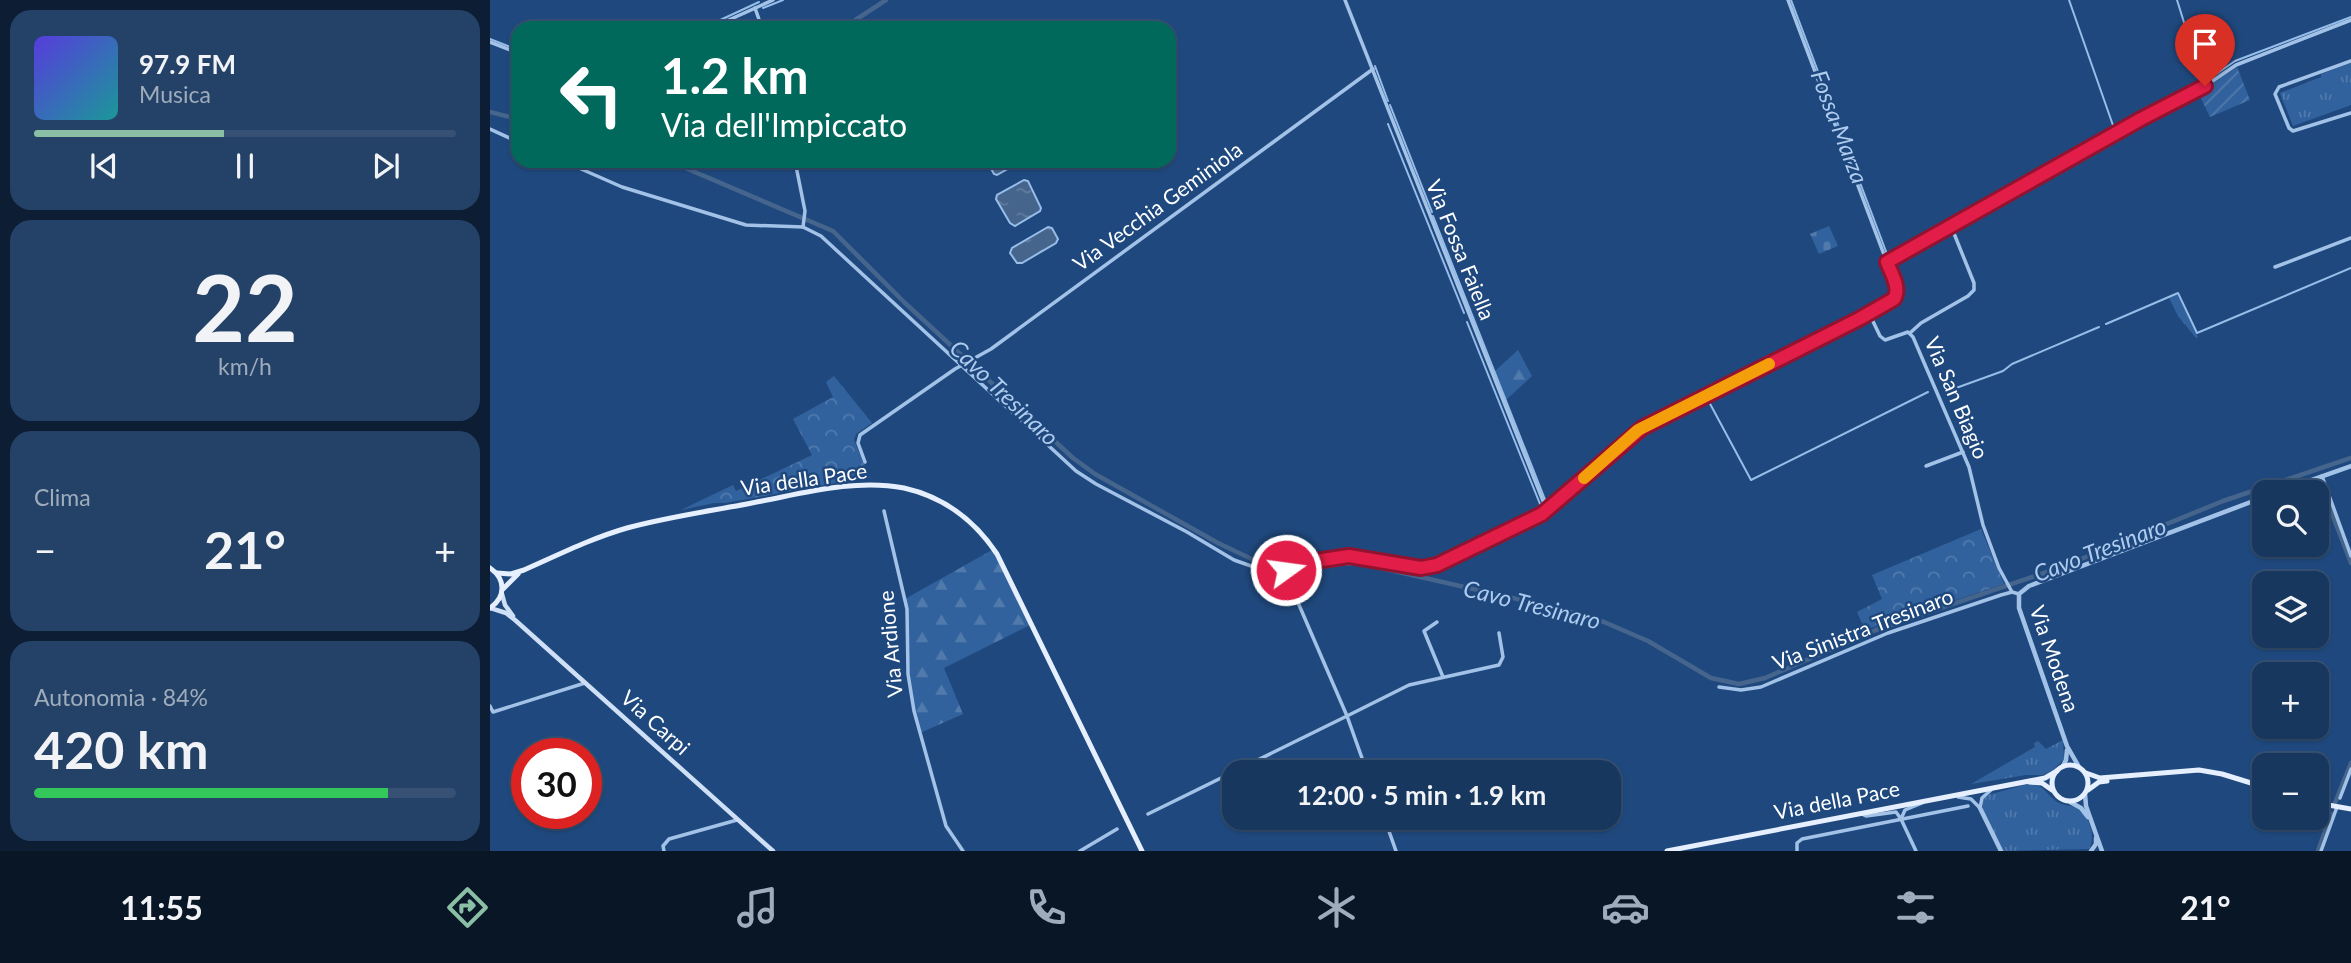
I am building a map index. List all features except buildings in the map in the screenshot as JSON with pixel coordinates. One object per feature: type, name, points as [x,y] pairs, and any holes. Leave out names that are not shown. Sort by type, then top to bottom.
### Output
[{"type":"main road","name":"Via della Pace","points":[[497,573],[524,570],[630,527],[803,493],[880,485],[904,488],[930,496],[967,519],[997,554],[1142,851]]},
{"type":"main road","points":[[490,568],[497,573]]},
{"type":"main road","name":"Via della Pace","points":[[502,592],[524,570]]},
{"type":"main road","name":"Via Carpi","points":[[497,573],[505,605],[515,620]]},
{"type":"main road","name":"Via Carpi","points":[[490,608],[497,603],[502,592]]},
{"type":"main road","name":"Via Carpi","points":[[490,608],[506,613],[515,620],[773,851]]},
{"type":"main road","points":[[2063,766],[2079,767],[2095,778],[2124,777]]},
{"type":"main road","name":"Via della Pace","points":[[1667,851],[2045,778],[2063,766]]},
{"type":"main road","points":[[2070,802],[2079,800],[2099,782],[2182,770],[2222,774],[2252,783]]},
{"type":"main road","points":[[2054,793],[2052,781],[2056,771]]},
{"type":"main road","points":[[2085,773],[2088,780],[2086,792]]},
{"type":"main road","name":"Via della Pace","points":[[2012,783],[2038,783],[2070,802]]},
{"type":"main road","points":[[2329,805],[2351,809]]},
{"type":"street","points":[[726,21],[773,0]]},
{"type":"street","name":"Via Fossa Faiella","points":[[1345,0],[1547,511]]},
{"type":"street","points":[[1363,760],[1347,716],[1286,574],[1289,565],[1349,556],[1428,568],[1547,511],[1638,430],[1869,313],[1897,295],[1788,0]]},
{"type":"street","points":[[755,8],[759,21]]},
{"type":"street","points":[[1887,262],[2205,86],[2236,65],[2351,20]]},
{"type":"street","points":[[490,42],[511,50]]},
{"type":"street","points":[[2351,61],[2278,88],[2275,94],[2289,128],[2293,131],[2351,113]]},
{"type":"street","name":"Via Vecchia Geminiola","points":[[962,366],[991,349],[1373,69]]},
{"type":"street","points":[[490,130],[511,139]]},
{"type":"street","points":[[578,168],[622,187],[746,225],[803,227],[821,236],[1053,452],[1086,478],[1234,560],[1286,574]]},
{"type":"street","points":[[796,168],[803,227]]},
{"type":"street","points":[[1910,333],[1974,290],[1951,226]]},
{"type":"street","points":[[2275,267],[2351,238]]},
{"type":"street","name":"Via San Biagio","points":[[1869,313],[1880,336],[1885,340],[1910,333],[1963,452],[1972,475],[1983,525],[2011,591]]},
{"type":"street","points":[[865,462],[858,443],[860,435],[962,366]]},
{"type":"street","points":[[1926,466],[1963,452]]},
{"type":"street","points":[[2311,480],[2351,466]]},
{"type":"street","points":[[2322,476],[2351,556]]},
{"type":"street","name":"Via Modena","points":[[2067,746],[2019,608],[2019,594],[2029,586],[2252,502]]},
{"type":"street","name":"Via Ardione","points":[[884,511],[907,608],[908,674],[914,711],[946,826],[963,851]]},
{"type":"street","name":"Via Sinistra Tresinaro","points":[[1718,687],[1741,690],[1761,687],[1888,633],[2011,591],[2019,594]]},
{"type":"street","points":[[1437,622],[1424,631],[1443,677]]},
{"type":"street","points":[[1147,814],[1409,685],[1499,665],[1503,657],[1499,633]]},
{"type":"street","points":[[573,671],[573,687]]},
{"type":"street","points":[[490,706],[493,712],[587,683]]},
{"type":"street","points":[[2063,766],[2067,757],[2067,746]]},
{"type":"street","points":[[2067,746],[2079,767]]},
{"type":"street","points":[[2340,798],[2351,769]]},
{"type":"street","points":[[1980,808],[1986,792],[2003,784]]},
{"type":"street","points":[[2086,792],[2086,806],[2102,851]]},
{"type":"street","points":[[1942,797],[1971,799],[1980,808],[2001,851]]},
{"type":"street","points":[[1901,819],[1905,810],[1926,800]]},
{"type":"street","points":[[2070,802],[2084,811],[2092,824]]},
{"type":"street","points":[[1797,851],[1797,843],[1802,839],[1968,806]]},
{"type":"street","points":[[2321,851],[2337,807]]},
{"type":"street","points":[[1861,813],[1866,816],[1896,812],[1916,851]]},
{"type":"street","points":[[664,851],[663,846],[668,839],[737,820]]},
{"type":"street","points":[[1080,851],[1117,829]]},
{"type":"street","points":[[1389,830],[1396,851]]},
{"type":"street","points":[[2091,851],[2096,844],[2096,837]]},
{"type":"green space","points":[[2351,63],[2351,105],[2293,126],[2280,93]]},
{"type":"green space","points":[[2237,67],[2250,100],[2210,117],[2198,92]]},
{"type":"green space","points":[[1829,226],[1838,246],[1819,254],[1810,234]]},
{"type":"green space","points":[[2177,294],[2198,337],[2196,338],[2178,316],[2169,298]]},
{"type":"green space","points":[[1518,350],[1532,376],[1506,400],[1495,371]]},
{"type":"green space","points":[[834,376],[872,423],[856,434],[854,440],[870,478],[681,510],[733,485],[736,491],[812,455],[793,419],[833,397],[826,382]]},
{"type":"green space","points":[[1981,529],[2004,584],[1865,630],[1857,612],[1882,599],[1872,575]]},
{"type":"green space","points":[[992,550],[1032,624],[944,668],[963,714],[920,733],[911,702],[905,599]]},
{"type":"green space","points":[[2063,740],[2064,759],[2043,775],[2026,775],[1971,784],[2035,747],[2034,743],[2038,741],[2046,749]]},
{"type":"green space","points":[[2024,785],[2036,785],[2057,802],[2076,808],[2082,813],[2089,822],[2092,834],[2089,849],[2003,851],[1983,810],[1982,800],[1988,795]]},
{"type":"water","points":[[991,168],[1009,168],[997,175]]},
{"type":"water","points":[[1024,180],[1028,181],[1041,208],[1015,226],[1010,223],[996,199],[997,195]]},
{"type":"water","points":[[1048,227],[1052,228],[1058,239],[1056,243],[1022,263],[1017,263],[1010,253],[1012,248]]},
{"type":"waterway","points":[[763,8],[783,0]]},
{"type":"waterway","name":"Fossa Marza","points":[[854,21],[886,0]]},
{"type":"waterway","name":"Fossa Marza","points":[[1791,0],[1887,254]]},
{"type":"waterway","points":[[2069,0],[2115,131]]},
{"type":"waterway","points":[[2177,0],[2203,83],[2235,61],[2351,17]]},
{"type":"waterway","points":[[718,21],[759,2]]},
{"type":"waterway","points":[[490,39],[511,47]]},
{"type":"waterway","points":[[1375,66],[1388,101]]},
{"type":"waterway","points":[[1390,105],[1432,212]]},
{"type":"waterway","name":"Cavo Tresinaro","points":[[490,112],[511,117]]},
{"type":"waterway","points":[[1388,124],[1464,313]]},
{"type":"waterway","name":"Cavo Tresinaro","points":[[685,168],[833,231],[905,303],[1073,458],[1095,474],[1218,543],[1277,571],[1300,571],[1359,563],[1557,608],[1604,622],[1648,641],[1711,678],[1739,684],[1765,678],[1876,630],[2059,568],[2223,501],[2351,458]]},
{"type":"waterway","points":[[1433,216],[1546,502]]},
{"type":"waterway","points":[[2106,324],[2178,293],[2197,333],[2351,268]]},
{"type":"waterway","points":[[1467,322],[1540,504]]},
{"type":"waterway","points":[[1945,392],[2003,371],[2012,364],[2099,327]]},
{"type":"waterway","points":[[1708,400],[1751,480],[1928,392]]},
{"type":"waterway","points":[[1607,451],[1639,424],[1702,393]]},
{"type":"waterway","points":[[1549,503],[1587,469]]},
{"type":"waterway","points":[[2329,506],[2351,563]]},
{"type":"waterway","points":[[2335,803],[2351,763]]},
{"type":"waterway","points":[[2318,851],[2331,814]]},
{"type":"slow traffic","points":[[1584,478],[1638,430],[1769,364]]},
{"type":"route","points":[[1286,570],[1289,565],[1349,556],[1428,568],[1538,517],[1638,430],[1894,299],[1897,289],[1887,262],[2141,119],[2205,86]]}]
